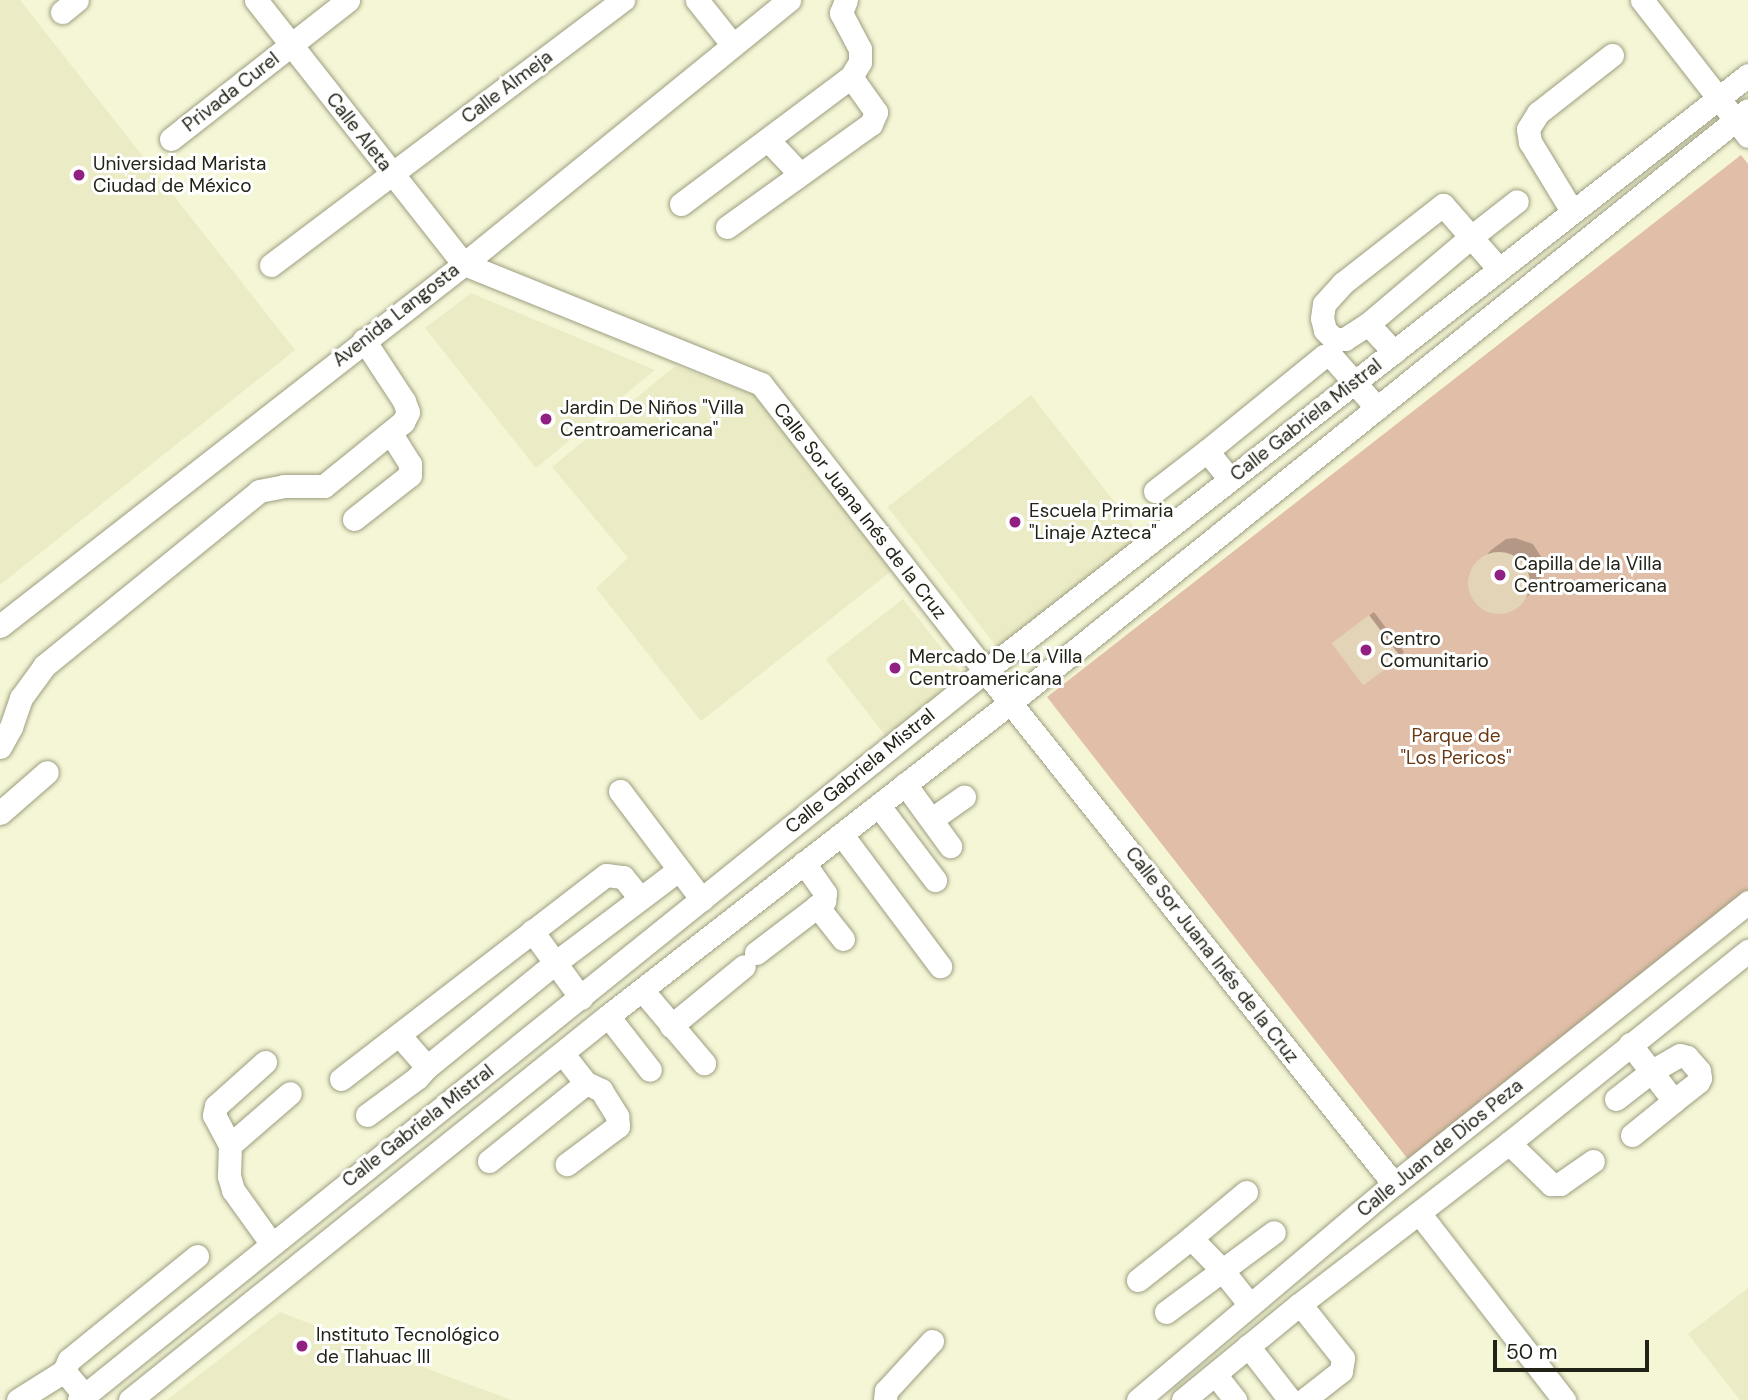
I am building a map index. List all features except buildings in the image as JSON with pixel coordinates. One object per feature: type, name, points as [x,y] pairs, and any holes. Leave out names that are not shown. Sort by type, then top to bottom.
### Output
[{"type":"street","name":"Calle Aleta","points":[[256,0],[464,264]]},
{"type":"street","name":"Privada Curel","points":[[171,139],[348,0]]},
{"type":"street","name":"Calle Almeja","points":[[271,265],[624,0]]},
{"type":"street","points":[[697,0],[732,44]]},
{"type":"street","name":"Avenida Langosta","points":[[0,626],[464,264],[789,0]]},
{"type":"street","points":[[681,204],[851,77],[860,62],[860,49],[841,13],[846,0]]},
{"type":"street","points":[[1642,0],[1718,99],[1744,122]]},
{"type":"street","points":[[1572,211],[1530,142],[1528,129],[1538,113],[1612,55]]},
{"type":"street","name":"Calle Gabriela Mistral","points":[[82,1398],[271,1242],[581,998],[985,671],[1748,75]]},
{"type":"street","points":[[726,227],[871,124],[876,112],[851,77]]},
{"type":"street","name":"Calle Gabriela Mistral","points":[[130,1400],[608,1016],[879,806],[1377,408],[1744,122]]},
{"type":"street","points":[[768,140],[800,174]]},
{"type":"street","points":[[1499,270],[1471,237],[1443,205],[1343,283],[1324,304],[1322,318],[1325,330],[1335,339],[1345,339],[1368,324],[1471,237],[1517,201]]},
{"type":"street","name":"Calle Sor Juana Inés de la Cruz","points":[[464,264],[761,384],[985,671],[1394,1184]]},
{"type":"street","points":[[1368,324],[1394,352]]},
{"type":"street","points":[[0,747],[11,727],[21,698],[44,666],[260,491],[284,486],[324,486],[403,422],[408,412],[404,401],[364,340]]},
{"type":"street","points":[[1155,491],[1324,356],[1333,358],[1377,408]]},
{"type":"street","points":[[354,519],[410,475],[410,464],[391,433]]},
{"type":"street","points":[[1207,451],[1230,479]]},
{"type":"street","points":[[0,813],[47,772]]},
{"type":"street","points":[[905,784],[950,846]]},
{"type":"street","points":[[620,791],[677,871],[702,900]]},
{"type":"street","points":[[932,819],[964,797]]},
{"type":"street","points":[[879,806],[935,880]]},
{"type":"street","points":[[842,835],[940,966]]},
{"type":"street","points":[[671,1026],[824,901],[825,893],[804,863]]},
{"type":"street","points":[[367,1115],[555,963],[639,897],[677,871]]},
{"type":"street","points":[[341,1079],[606,875],[623,877],[639,897]]},
{"type":"street","name":"Calle Juan de Dios Peza","points":[[1138,1400],[1394,1184],[1748,902]]},
{"type":"street","points":[[817,906],[843,939]]},
{"type":"street","points":[[532,931],[581,998]]},
{"type":"street","name":"Calle Juan de Dios Peza","points":[[1183,1400],[1300,1304],[1509,1143],[1748,951]]},
{"type":"street","points":[[642,990],[704,1063]]},
{"type":"street","points":[[608,1016],[650,1070]]},
{"type":"street","points":[[400,1036],[443,1105],[465,1130]]},
{"type":"street","points":[[1630,1044],[1674,1101]]},
{"type":"street","points":[[563,1054],[586,1083],[601,1090],[617,1116],[618,1126],[567,1164]]},
{"type":"street","points":[[1616,1099],[1680,1055],[1687,1058],[1699,1072],[1699,1082],[1632,1135]]},
{"type":"street","points":[[265,1062],[216,1106],[214,1115],[230,1144],[229,1176],[233,1190],[271,1242]]},
{"type":"street","points":[[489,1161],[586,1083]]},
{"type":"street","points":[[230,1144],[290,1093]]},
{"type":"street","points":[[1509,1143],[1550,1184],[1560,1184],[1593,1161]]},
{"type":"street","points":[[1138,1280],[1246,1192]]},
{"type":"street","points":[[1419,1213],[1564,1400]]},
{"type":"street","points":[[1166,1312],[1274,1232]]},
{"type":"street","points":[[1191,1238],[1222,1270],[1250,1305]]},
{"type":"street","points":[[18,1400],[64,1371],[69,1360],[197,1256]]},
{"type":"street","points":[[1300,1304],[1343,1358],[1341,1371],[1304,1400]]},
{"type":"street","points":[[885,1400],[886,1391],[932,1341]]},
{"type":"street","points":[[1248,1346],[1290,1400]]},
{"type":"street","points":[[64,1371],[82,1398]]},
{"type":"street","points":[[1215,1374],[1235,1400]]},
{"type":"shaded area","name":"Universidad Marista Ciudad de México","points":[[0,0],[20,0],[295,350],[0,585]]},
{"type":"shaded area","name":"Jardin De Niños \"Villa Centroamericana\"","points":[[471,293],[655,370],[536,468],[425,328]]},
{"type":"shaded area","points":[[675,366],[755,395],[894,569],[701,721],[596,588],[628,558],[552,467]]},
{"type":"shaded area","name":"Escuela Primaria \"Linaje Azteca\"","points":[[1031,395],[1142,538],[999,650],[888,507]]},
{"type":"shaded area","name":"Mercado De La Villa Centroamericana","points":[[903,599],[964,677],[887,737],[826,659]]},
{"type":"shaded area","points":[[1748,1288],[1748,1400],[1740,1400],[1688,1334]]},
{"type":"shaded area","name":"Instituto Tecnológico de Tlahuac III","points":[[280,1312],[457,1380],[512,1400],[167,1400]]},
{"type":"green space","name":"Parque de \"Los Pericos\"","points":[[1741,155],[1748,164],[1748,903],[1414,1167],[1047,697]]},
{"type":"place","name":"Universidad Marista Ciudad de México","points":[[79,175]]},
{"type":"place","name":"Jardin De Niños \"Villa Centroamericana\"","points":[[546,419]]},
{"type":"place","name":"Escuela Primaria \"Linaje Azteca\"","points":[[1015,522]]},
{"type":"place","name":"Capilla de la Villa Centroamericana","points":[[1500,575]]},
{"type":"place","name":"Centro Comunitario","points":[[1366,650]]},
{"type":"place","name":"Mercado De La Villa Centroamericana","points":[[895,668]]},
{"type":"place","name":"Instituto Tecnológico de Tlahuac III","points":[[302,1346]]}]
